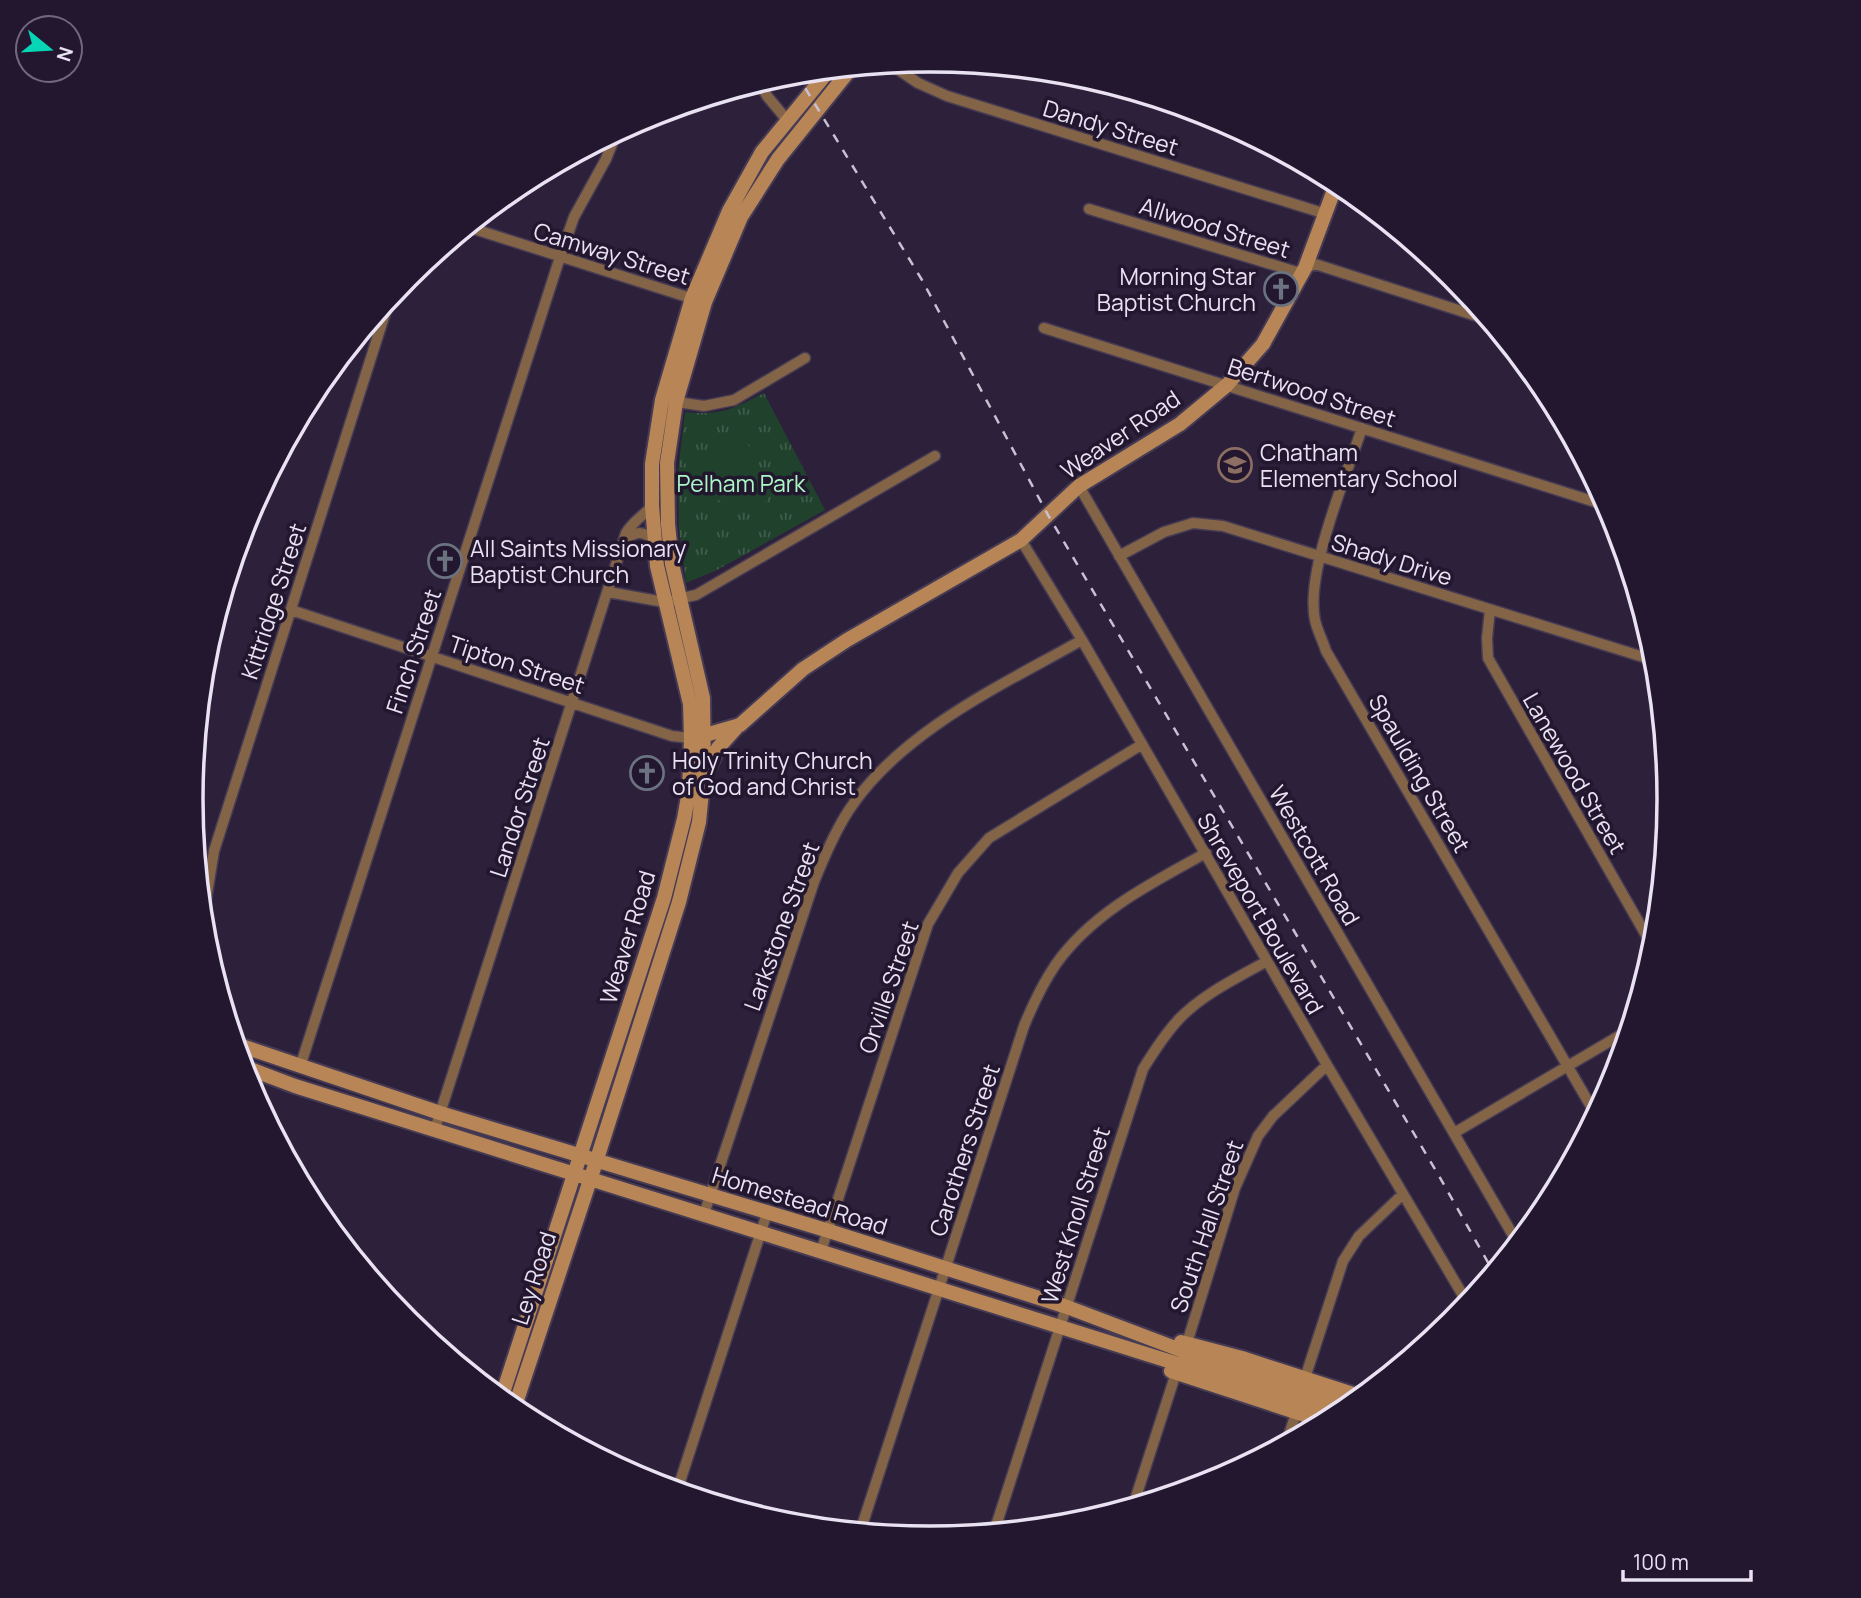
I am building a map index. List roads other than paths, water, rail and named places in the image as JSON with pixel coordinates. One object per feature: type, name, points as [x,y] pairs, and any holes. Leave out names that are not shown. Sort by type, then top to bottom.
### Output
[{"type":"main road","points":[[698,300],[741,217],[778,159],[844,77]]},
{"type":"main road","points":[[697,737],[657,566],[652,464],[698,300],[729,211],[762,152],[820,81]]},
{"type":"main road","name":"Weaver Road","points":[[697,737],[740,725],[803,669],[858,634],[1021,540],[1079,486],[1180,424],[1227,385],[1263,344],[1305,268],[1333,193]]},
{"type":"main road","points":[[669,401],[668,524],[672,564],[703,698],[697,737]]},
{"type":"main road","points":[[703,781],[718,748],[740,725]]},
{"type":"main road","name":"Weaver Road","points":[[580,1157],[699,822],[703,781],[697,737]]},
{"type":"main road","name":"Weaver Road","points":[[596,1161],[660,936],[684,819],[697,737]]},
{"type":"main road","name":"Homestead Road","points":[[248,1047],[440,1113],[829,1231],[1067,1307],[1220,1365],[1337,1403]]},
{"type":"main road","name":"Homestead Road","points":[[258,1073],[1325,1410]]},
{"type":"main road","name":"Ley Road","points":[[504,1388],[580,1157]]},
{"type":"main road","name":"Ley Road","points":[[518,1398],[596,1161]]},
{"type":"main road","points":[[1125,1330],[1187,1343],[1350,1393]]},
{"type":"main road","points":[[520,1340],[534,1347]]},
{"type":"main road","points":[[1119,1347],[1176,1373],[1312,1418]]},
{"type":"street","name":"Dandy Street","points":[[903,73],[947,96],[1326,214]]},
{"type":"street","points":[[765,92],[787,120]]},
{"type":"street","name":"Finch Street","points":[[300,1067],[560,257],[574,217],[611,146]]},
{"type":"street","name":"Allwood Street","points":[[1089,209],[1297,272],[1315,264],[1473,315]]},
{"type":"street","name":"Camway Street","points":[[478,230],[698,300]]},
{"type":"street","name":"Kittridge Street","points":[[208,885],[214,850],[383,320]]},
{"type":"street","name":"Bertwood Street","points":[[1044,328],[1594,501]]},
{"type":"street","points":[[669,401],[704,405],[734,400],[805,358]]},
{"type":"street","name":"Spaulding Street","points":[[1362,428],[1320,556],[1314,583],[1315,620],[1326,650],[1590,1105]]},
{"type":"street","points":[[608,592],[664,602],[696,594],[935,456]]},
{"type":"street","name":"Westcott Road","points":[[1079,486],[1512,1234]]},
{"type":"street","name":"Landor Street","points":[[436,1129],[630,525],[652,506]]},
{"type":"street","name":"Shady Drive","points":[[1119,556],[1164,532],[1193,523],[1223,526],[1644,657]]},
{"type":"street","points":[[626,539],[641,532],[654,540]]},
{"type":"street","name":"Shreveport Boulevard","points":[[1021,540],[1082,640],[1462,1295]]},
{"type":"street","name":"Tipton Street","points":[[291,610],[672,736],[697,737]]},
{"type":"street","name":"Lanewood Street","points":[[1490,610],[1488,659],[1645,934]]},
{"type":"street","name":"Larkstone Street","points":[[704,1214],[814,882],[835,833],[851,808],[873,779],[901,751],[984,695],[1082,640]]},
{"type":"street","name":"Orville Street","points":[[821,1251],[928,924],[958,873],[989,838],[1141,745]]},
{"type":"street","name":"Carothers Street","points":[[863,1523],[1024,1026],[1036,998],[1056,963],[1090,925],[1139,890],[1206,853]]},
{"type":"street","name":"West Knoll Street","points":[[997,1523],[1143,1069],[1163,1037],[1181,1017],[1218,988],[1267,961]]},
{"type":"street","points":[[1454,1133],[1618,1037]]},
{"type":"street","points":[[251,1055],[253,1049]]},
{"type":"street","name":"South Hall Street","points":[[1187,1343],[1235,1188],[1258,1136],[1273,1116],[1327,1065]]},
{"type":"street","points":[[1305,1378],[1343,1261],[1359,1236],[1403,1194]]},
{"type":"street","points":[[680,1482],[767,1213]]},
{"type":"street","points":[[1137,1496],[1176,1373]]},
{"type":"street","points":[[1290,1431],[1296,1413]]},
{"type":"railway","points":[[803,84],[922,280],[1048,515],[1489,1264]]},
{"type":"place","name":"Morning Star Baptist Church","points":[[1281,289]]},
{"type":"place","name":"Chatham Elementary School","points":[[1235,465]]},
{"type":"place","name":"All Saints Missionary Baptist Church","points":[[445,561]]},
{"type":"place","name":"Holy Trinity Church of God and Christ","points":[[647,773]]},
{"type":"park label","name":"Pelham Park","points":[[741,483]]}]
